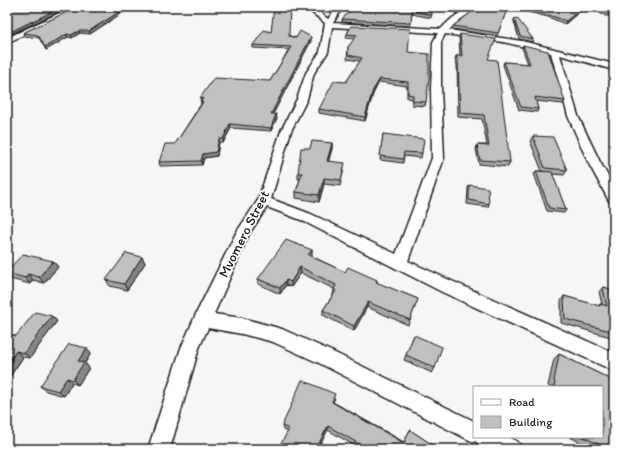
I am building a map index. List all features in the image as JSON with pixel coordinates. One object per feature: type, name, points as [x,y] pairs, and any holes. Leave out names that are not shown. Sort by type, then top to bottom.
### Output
[{"type":"street","points":[[7,42],[77,7]]},
{"type":"street","points":[[308,7],[317,12],[329,24],[397,27],[480,36],[614,67]]},
{"type":"street","points":[[329,24],[340,7]]},
{"type":"street","points":[[400,263],[438,158],[436,50],[439,36],[456,20],[476,7]]},
{"type":"street","name":"Mvomero Street","points":[[159,449],[190,348],[202,319],[243,233],[264,201],[286,131],[302,99],[310,73],[324,52],[329,24]]},
{"type":"street","points":[[554,52],[573,116],[594,162],[614,198]]},
{"type":"street","points":[[264,201],[306,217],[499,310],[614,362]]},
{"type":"street","points":[[202,319],[242,326],[276,335],[325,357],[473,431]]},
{"type":"street","points":[[487,438],[512,449]]},
{"type":"building","points":[[7,7],[62,7],[10,32],[7,31]]},
{"type":"building","points":[[77,7],[127,7],[89,31],[79,31],[71,35],[67,34],[45,47],[38,35],[23,33]]},
{"type":"building","points":[[274,7],[290,7],[289,36],[296,38],[300,31],[311,37],[271,114],[276,114],[271,128],[230,124],[223,139],[219,139],[216,152],[203,154],[201,161],[159,162],[165,144],[175,144],[203,102],[201,102],[203,98],[200,98],[214,78],[270,81],[291,47],[253,45],[264,30],[271,32]]},
{"type":"building","points":[[353,7],[432,7],[432,15],[412,11],[411,23],[342,19]]},
{"type":"building","points":[[456,7],[465,7],[456,12]]},
{"type":"building","points":[[478,7],[508,7],[498,33],[453,26]]},
{"type":"building","points":[[517,7],[583,7],[566,21]]},
{"type":"building","points":[[594,7],[614,7],[614,13],[608,14]]},
{"type":"building","points":[[517,18],[533,39],[520,36],[514,19]]},
{"type":"building","points":[[351,26],[410,29],[408,52],[429,54],[429,78],[426,102],[413,101],[413,95],[408,94],[408,82],[380,79],[373,90],[365,117],[319,109],[334,81],[346,82],[362,58],[348,55],[348,47],[357,35],[347,34]]},
{"type":"building","points":[[460,34],[496,39],[488,59],[497,60],[510,162],[480,160],[477,145],[489,146],[484,115],[460,113],[458,61],[456,56],[462,56]]},
{"type":"building","points":[[523,45],[548,51],[565,101],[535,97],[538,109],[521,107],[504,62],[530,64]]},
{"type":"building","points":[[383,134],[424,139],[422,153],[404,152],[403,159],[380,156]]},
{"type":"building","points":[[533,136],[553,137],[567,170],[545,168]]},
{"type":"building","points":[[312,141],[332,143],[327,161],[345,163],[341,180],[324,178],[319,195],[296,192],[302,173],[298,173],[301,148],[310,148]]},
{"type":"building","points":[[536,171],[552,172],[566,210],[549,208]]},
{"type":"building","points":[[469,185],[488,188],[489,204],[469,200]]},
{"type":"building","points":[[286,240],[312,250],[308,255],[345,272],[348,267],[377,280],[376,282],[418,299],[410,320],[368,302],[354,326],[323,310],[336,291],[334,289],[336,285],[300,267],[291,282],[286,280],[280,288],[258,279]]},
{"type":"building","points":[[126,253],[142,257],[124,284],[106,280]]},
{"type":"building","points":[[23,254],[53,261],[39,277],[28,274],[25,278],[7,273],[7,271]]},
{"type":"building","points":[[603,287],[614,290],[614,332],[565,319],[564,296],[600,306],[600,304],[607,306]]},
{"type":"building","points":[[35,312],[52,316],[24,353],[16,351],[7,366],[7,334],[16,336]]},
{"type":"building","points":[[414,335],[442,347],[435,368],[406,355]]},
{"type":"building","points":[[69,344],[87,348],[78,361],[84,362],[73,380],[67,378],[58,391],[40,386]]},
{"type":"building","points":[[559,354],[614,381],[614,449],[608,449],[586,438],[603,438],[603,386],[554,386]]},
{"type":"building","points":[[302,380],[335,394],[332,402],[404,443],[410,430],[439,449],[368,449],[328,426],[316,449],[278,449],[289,429],[282,426]]}]
